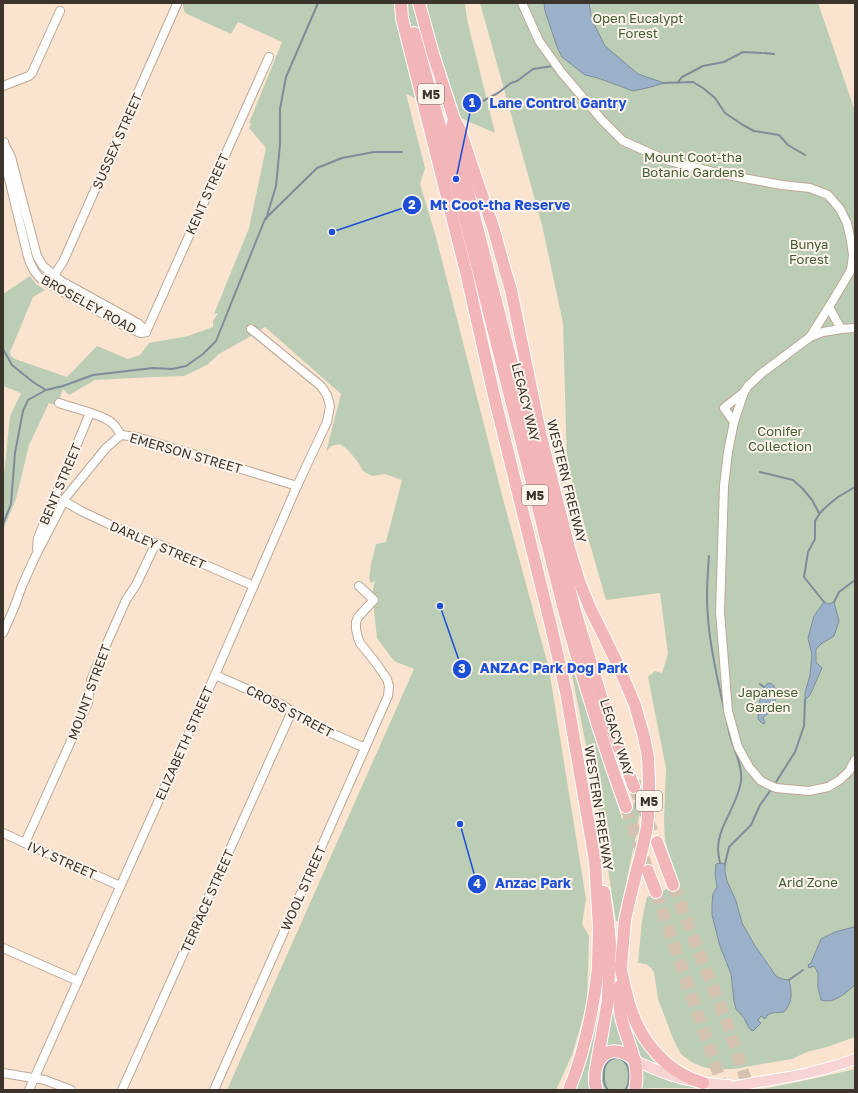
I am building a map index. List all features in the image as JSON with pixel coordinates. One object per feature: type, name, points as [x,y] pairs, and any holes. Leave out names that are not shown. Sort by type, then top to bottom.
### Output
[{"type":"highway","name":"LEGACY WAY","points":[[402,3],[408,10],[454,178],[578,662],[598,729],[626,807]]},
{"type":"highway","name":"WESTERN FREEWAY","points":[[402,3],[402,18],[466,272],[559,658],[571,716],[595,861],[605,896],[611,968],[620,1000],[621,1015],[625,1031],[635,1060],[637,1074],[635,1090]]},
{"type":"highway","name":"WESTERN FREEWAY","points":[[419,3],[433,54],[454,119],[460,130],[494,230],[509,283],[538,424],[569,548],[579,581],[635,704],[648,757],[650,781],[647,827],[644,846],[611,968],[593,1006],[580,1060],[569,1090]]},
{"type":"highway","name":"LEGACY WAY","points":[[454,119],[451,132],[575,611],[608,718],[634,787]]},
{"type":"highway","points":[[657,842],[674,885]]},
{"type":"highway","points":[[648,871],[656,892]]},
{"type":"highway","points":[[597,1090],[595,1084],[595,1074],[608,1000],[611,968]]},
{"type":"highway","points":[[611,968],[643,1036],[651,1047],[667,1064],[677,1071],[688,1078],[703,1083]]},
{"type":"highway","points":[[595,1074],[601,1058],[610,1052],[622,1052],[635,1060]]},
{"type":"main road","points":[[720,1090],[807,1073],[855,1059]]},
{"type":"main road","points":[[635,1060],[672,1076],[703,1083],[737,1086]]},
{"type":"street","points":[[522,3],[539,41],[562,73],[602,120],[623,140],[666,160],[721,174],[782,185],[810,188],[828,195],[840,209],[847,223],[853,255],[850,270],[810,337]]},
{"type":"street","name":"SUSSEX STREET","points":[[54,275],[62,262],[177,4]]},
{"type":"street","points":[[3,86],[32,73],[60,11]]},
{"type":"street","name":"KENT STREET","points":[[146,332],[269,57]]},
{"type":"street","name":"BROSELEY ROAD","points":[[3,141],[11,157],[38,259],[43,266],[64,283],[139,324],[146,332]]},
{"type":"street","name":"BROSELEY ROAD","points":[[3,141],[4,155],[28,257],[35,273],[49,284],[124,327],[138,332],[146,332]]},
{"type":"street","points":[[829,307],[841,329]]},
{"type":"street","points":[[855,328],[823,332],[810,337],[762,373],[748,386],[744,392],[734,422],[728,452],[724,486],[720,612],[728,711],[738,747],[748,767],[761,781],[776,788],[809,791],[828,787],[840,780],[849,771],[855,760]]},
{"type":"street","name":"ELIZABETH STREET","points":[[29,1090],[215,675],[297,486],[327,422],[330,406],[327,395],[321,386],[251,329]]},
{"type":"street","points":[[734,422],[724,408],[744,392]]},
{"type":"street","name":"EMERSON STREET","points":[[59,403],[100,416],[110,421],[121,435],[137,437],[297,486]]},
{"type":"street","name":"BENT STREET","points":[[35,557],[38,538],[90,413]]},
{"type":"street","name":"BENT STREET","points":[[3,633],[35,557],[64,501],[106,448],[121,435]]},
{"type":"street","name":"DARLEY STREET","points":[[64,501],[106,523],[254,586]]},
{"type":"street","name":"MOUNT STREET","points":[[26,843],[88,703],[94,670],[126,600],[137,584],[156,543]]},
{"type":"street","name":"WOOL STREET","points":[[214,1090],[388,696],[389,686],[387,679],[360,643],[358,638],[356,622],[358,617],[374,600],[359,586]]},
{"type":"street","name":"CROSS STREET","points":[[215,675],[281,704],[312,725],[365,748]]},
{"type":"street","name":"TERRACE STREET","points":[[122,1090],[292,711]]},
{"type":"street","name":"IVY STREET","points":[[3,833],[120,886]]},
{"type":"street","points":[[3,948],[78,981]]},
{"type":"street","points":[[3,1073],[52,1082],[71,1090]]},
{"type":"green space","points":[[182,3],[465,3],[467,19],[495,133],[406,94],[425,168],[420,184],[436,237],[503,499],[549,669],[586,899],[582,924],[589,936],[587,1004],[572,1055],[556,1090],[227,1090],[414,669],[394,661],[377,638],[372,593],[375,581],[371,583],[369,579],[376,544],[386,542],[402,480],[385,474],[372,476],[363,471],[358,462],[347,449],[340,444],[331,446],[326,452],[341,394],[265,327],[219,354],[207,365],[184,376],[95,380],[69,395],[63,389],[57,406],[49,403],[29,445],[16,499],[3,530],[3,484],[10,416],[21,393],[3,386],[3,294],[30,276],[36,284],[45,290],[33,297],[10,352],[11,356],[15,359],[67,377],[97,346],[128,359],[140,355],[149,343],[188,336],[213,327],[213,321],[218,313],[214,314],[249,228],[266,148],[249,128],[251,124],[249,123],[282,42],[238,22],[231,34],[185,13]]},
{"type":"green space","name":"Mount Coot-tha Botanic Gardens","points":[[480,3],[818,3],[855,111],[855,1037],[807,1052],[792,1059],[733,1069],[712,1069],[693,1063],[681,1054],[674,1041],[658,999],[654,972],[646,964],[638,963],[642,920],[647,897],[679,884],[665,841],[664,820],[666,768],[648,677],[655,671],[662,673],[668,654],[660,593],[606,600],[567,464],[563,323],[542,225]]},
{"type":"green space","points":[[572,659],[591,725],[622,819],[632,807],[638,791],[639,780],[641,780],[637,831],[618,921],[616,921],[598,804],[569,660]]},
{"type":"green space","points":[[615,952],[617,972],[616,1001],[629,1051],[604,1050]]},
{"type":"green space","points":[[625,1003],[675,1072],[645,1061],[640,1057],[628,1028]]},
{"type":"green space","points":[[598,1010],[601,1011],[591,1090],[575,1090],[592,1037]]},
{"type":"green space","points":[[609,1057],[626,1058],[632,1068],[629,1090],[603,1090],[601,1083],[601,1067]]},
{"type":"green space","points":[[642,1066],[703,1088],[641,1089]]},
{"type":"green space","points":[[855,1069],[855,1090],[758,1090],[821,1077]]},
{"type":"water","points":[[544,3],[589,3],[592,20],[605,46],[638,74],[664,83],[633,91],[598,78],[585,75],[562,57],[557,47],[545,11]]},
{"type":"water","points":[[824,602],[829,604],[834,602],[839,621],[834,636],[816,649],[816,662],[822,668],[810,695],[805,700],[812,655],[808,638],[814,616]]},
{"type":"water","points":[[768,683],[774,686],[775,701],[773,709],[763,718],[765,723],[763,724],[758,719],[759,705],[761,694]]},
{"type":"water","points":[[716,864],[725,864],[727,881],[736,901],[742,923],[755,946],[776,976],[789,980],[790,985],[790,1001],[784,1012],[771,1014],[765,1019],[761,1016],[758,1020],[761,1023],[753,1031],[749,1028],[744,1018],[736,1009],[731,974],[720,946],[712,915],[713,894],[717,887],[715,874]]},
{"type":"water","points":[[855,925],[855,985],[835,999],[826,1001],[821,1000],[817,973],[814,966],[809,968],[808,965],[811,963],[821,939],[835,932],[854,927]]},
{"type":"waterway","points":[[266,219],[276,186],[280,144],[280,109],[286,77],[318,3]]},
{"type":"waterway","points":[[678,82],[682,77],[703,66],[724,62],[743,52],[762,53]]},
{"type":"waterway","points":[[764,53],[774,54]]},
{"type":"waterway","points":[[479,103],[498,93],[533,69],[553,66]]},
{"type":"waterway","points":[[662,83],[693,82],[715,98],[725,113],[743,125],[754,131],[779,135],[788,145],[805,155]]},
{"type":"waterway","points":[[3,524],[11,504],[15,453],[23,411],[28,400],[46,390],[63,386],[93,375],[153,368],[172,369],[186,366],[203,354],[216,341],[265,219],[317,168],[342,158],[374,152],[402,152]]},
{"type":"waterway","points":[[3,349],[12,365],[33,382],[46,390]]},
{"type":"waterway","points":[[760,472],[793,480],[812,500],[819,513]]},
{"type":"waterway","points":[[824,602],[804,577],[808,552],[815,539],[815,521],[827,506],[838,497],[855,487]]},
{"type":"waterway","points":[[709,556],[707,610],[712,653],[724,709]]},
{"type":"waterway","points":[[834,602],[839,592],[855,580]]},
{"type":"waterway","points":[[760,684],[764,687]]},
{"type":"waterway","points":[[776,782],[795,752],[804,726],[805,700]]},
{"type":"waterway","points":[[720,863],[718,850],[719,839],[736,798],[741,781],[740,766],[730,737],[727,721]]},
{"type":"waterway","points":[[725,864],[729,847],[751,825],[760,805],[770,791]]},
{"type":"waterway","points":[[789,980],[803,970]]},
{"type":"waterway","points":[[608,1090],[604,1082],[605,1066],[608,1061],[617,1058],[621,1059],[628,1068],[629,1081],[625,1090]]},
{"type":"tunnel","points":[[634,787],[657,842]]},
{"type":"tunnel","points":[[626,807],[648,871]]},
{"type":"tunnel","points":[[673,885],[730,1031],[749,1090]]},
{"type":"tunnel","points":[[656,892],[724,1090]]},
{"type":"place","name":"Lane Control Gantry","points":[[456,179]]},
{"type":"place","name":"Mt Coot-tha Reserve","points":[[332,232]]},
{"type":"place","name":"ANZAC Park Dog Park","points":[[440,606]]},
{"type":"place","name":"Anzac Park","points":[[460,824]]},
{"type":"park label","name":"Open Eucalypt Forest","points":[[638,26]]},
{"type":"park label","name":"Bunya Forest","points":[[809,252]]},
{"type":"park label","name":"Conifer Collection","points":[[780,438]]},
{"type":"park label","name":"Japanese Garden","points":[[768,700]]},
{"type":"park label","name":"Arid Zone","points":[[808,882]]}]
